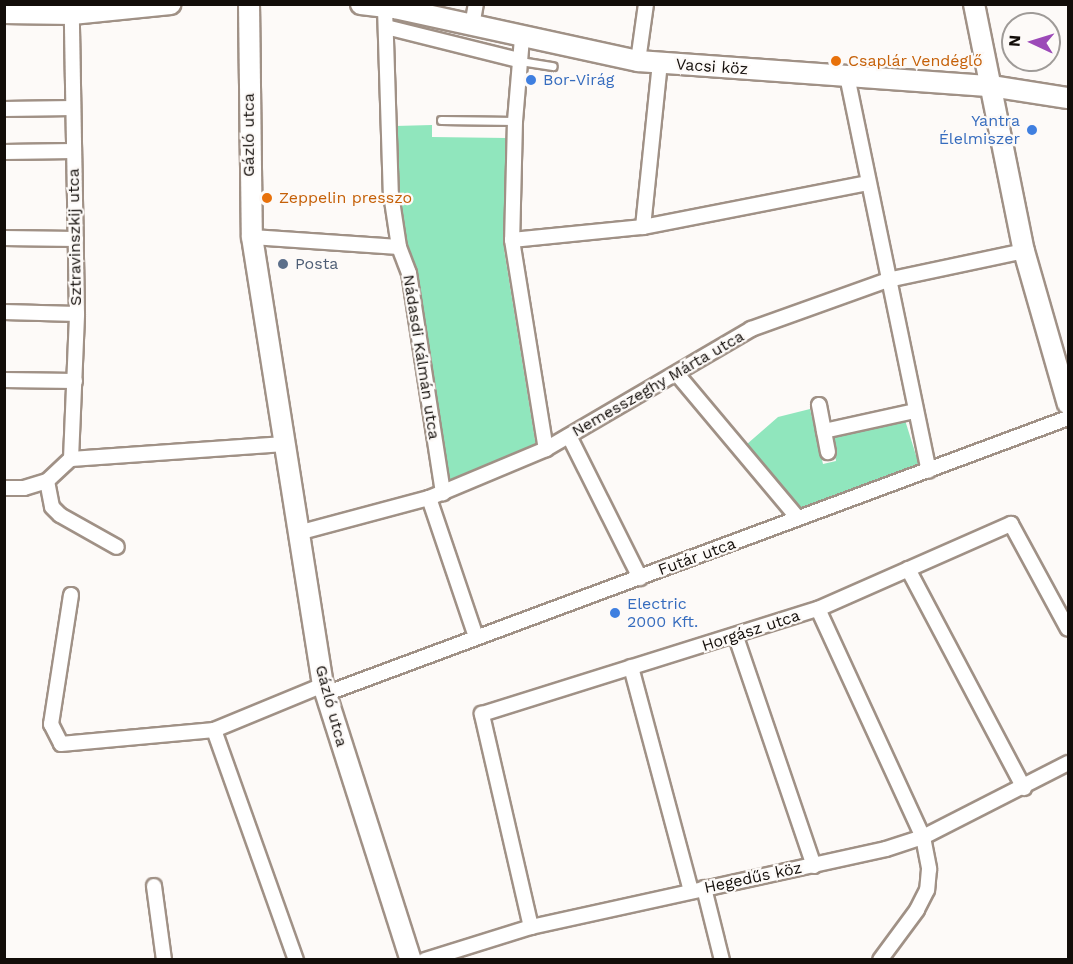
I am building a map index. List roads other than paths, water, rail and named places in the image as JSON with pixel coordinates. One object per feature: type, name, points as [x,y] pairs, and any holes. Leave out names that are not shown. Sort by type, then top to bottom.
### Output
[{"type":"street","points":[[4,13],[72,14],[170,4]]},
{"type":"street","name":"Gázló utca","points":[[249,4],[252,237],[324,690],[411,960]]},
{"type":"street","name":"Vacsi köz","points":[[361,4],[386,17],[472,26],[638,61],[991,86],[1068,98]]},
{"type":"street","points":[[472,26],[476,4]]},
{"type":"street","points":[[638,61],[646,4]]},
{"type":"street","points":[[974,4],[1024,251],[1068,404]]},
{"type":"street","name":"Sztravinszkij utca","points":[[71,459],[77,314],[72,14]]},
{"type":"street","points":[[386,17],[518,60]]},
{"type":"street","name":"Nádasdi Kálmán utca","points":[[386,17],[391,194],[399,247],[409,273],[443,493]]},
{"type":"street","points":[[522,38],[518,60],[512,240],[546,448]]},
{"type":"street","points":[[643,227],[660,63]]},
{"type":"street","points":[[847,76],[867,183],[929,471]]},
{"type":"street","points":[[4,109],[74,108]]},
{"type":"street","points":[[4,152],[74,151]]},
{"type":"street","points":[[512,240],[643,227],[867,183]]},
{"type":"street","points":[[252,237],[399,247]]},
{"type":"street","points":[[4,238],[76,239]]},
{"type":"street","name":"Nemesszeghy Márta utca","points":[[298,533],[429,498],[546,448],[752,329],[888,280],[1024,251]]},
{"type":"street","points":[[4,312],[77,314]]},
{"type":"street","points":[[677,374],[798,518]]},
{"type":"street","points":[[4,380],[75,381]]},
{"type":"street","points":[[819,405],[828,452]]},
{"type":"street","points":[[824,431],[915,411]]},
{"type":"street","name":"Futár utca","points":[[72,595],[51,724],[61,744],[214,730],[640,578],[1068,418]]},
{"type":"street","points":[[568,436],[640,578]]},
{"type":"street","points":[[4,488],[24,488],[47,481],[71,459],[284,444]]},
{"type":"street","points":[[47,481],[52,507],[60,515],[117,547]]},
{"type":"street","points":[[429,498],[476,637]]},
{"type":"street","name":"Horgász utca","points":[[531,927],[482,714],[736,637],[818,609],[1011,524],[1068,629]]},
{"type":"street","points":[[908,569],[1024,788]]},
{"type":"street","points":[[818,609],[923,837],[929,869],[927,890],[917,910],[880,960]]},
{"type":"street","points":[[736,637],[814,866]]},
{"type":"street","points":[[631,667],[698,890],[722,960]]},
{"type":"street","points":[[214,730],[296,960]]},
{"type":"street","name":"Hegedűs köz","points":[[425,960],[531,927],[814,866],[923,837],[1024,788],[1068,763]]},
{"type":"street","points":[[154,886],[164,960]]},
{"type":"lane","points":[[518,60],[553,66]]},
{"type":"lane","points":[[441,120],[515,121]]},
{"type":"place","name":"Csaplár Vendéglő","points":[[836,61]]},
{"type":"place","name":"Bor-Virág","points":[[531,80]]},
{"type":"place","name":"Yantra Élelmiszer","points":[[1032,130]]},
{"type":"place","name":"Zeppelin presszo","points":[[267,198]]},
{"type":"place","name":"Posta","points":[[283,264]]},
{"type":"place","name":"Electric 2000 Kft.","points":[[615,613]]}]
